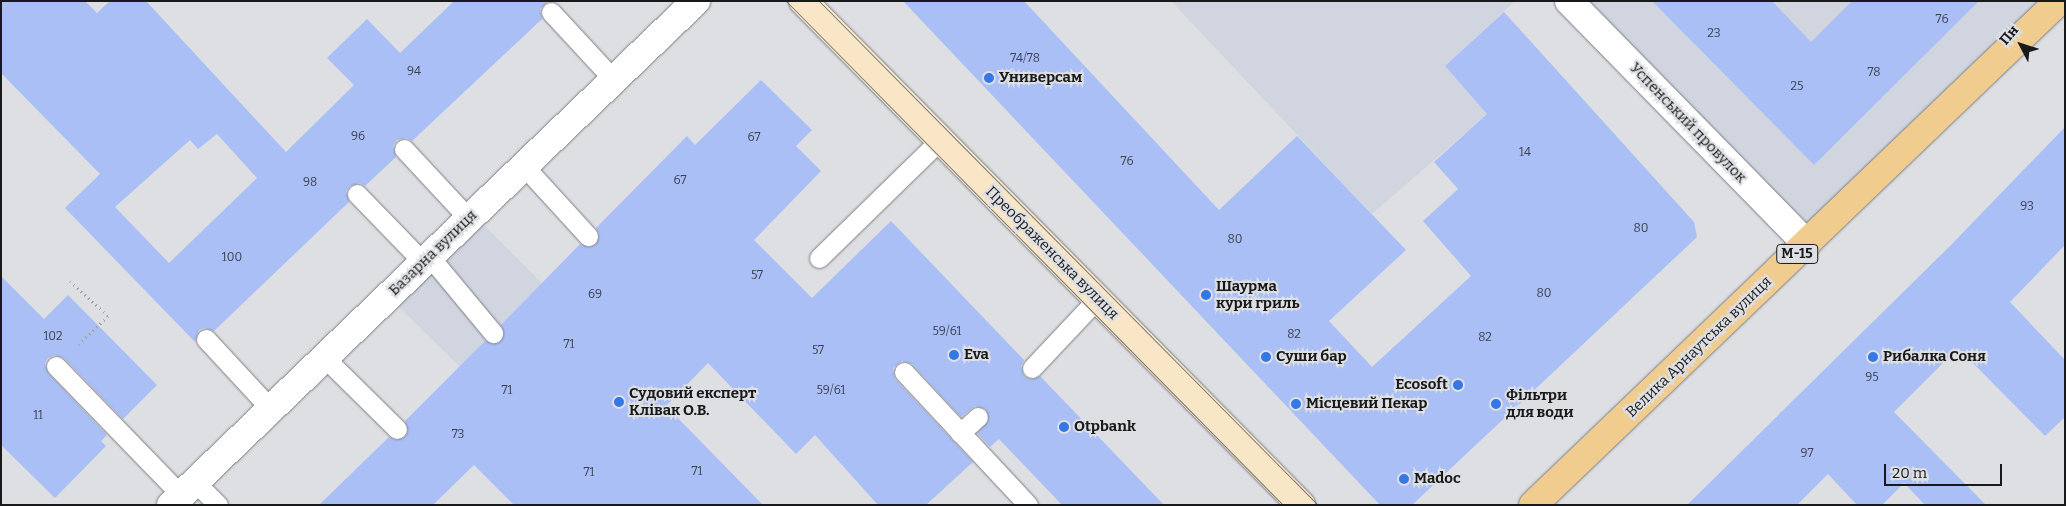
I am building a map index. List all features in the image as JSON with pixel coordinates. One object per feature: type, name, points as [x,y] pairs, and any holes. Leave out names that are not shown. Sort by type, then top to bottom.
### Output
[{"type":"main road","name":"Преображенська вулиця","points":[[803,1],[1301,505]]},
{"type":"main road","name":"Велика Арнаутська вулиця","points":[[1533,505],[2058,1]]},
{"type":"street","name":"Базарна вулиця","points":[[182,494],[696,1]]},
{"type":"street","name":"Успенський провулок","points":[[1569,1],[1807,244]]},
{"type":"lane","points":[[551,12],[614,80]]},
{"type":"lane","points":[[820,258],[940,140]]},
{"type":"lane","points":[[404,149],[469,219]]},
{"type":"lane","points":[[524,166],[588,236]]},
{"type":"lane","points":[[356,194],[426,260],[493,332]]},
{"type":"lane","points":[[1032,368],[1097,299]]},
{"type":"lane","points":[[206,339],[270,408]]},
{"type":"lane","points":[[325,358],[397,429]]},
{"type":"lane","points":[[56,366],[182,494],[218,505]]},
{"type":"lane","points":[[904,372],[1028,505]]},
{"type":"lane","points":[[960,432],[978,417]]},
{"type":"path","points":[[56,366],[108,316],[70,281]]},
{"type":"shaded area","points":[[1171,1],[1515,1],[1445,66],[1487,114],[1372,214]]},
{"type":"shaded area","points":[[1574,1],[2053,1],[1806,241]]},
{"type":"shaded area","points":[[477,218],[755,497],[747,505],[460,367],[391,299]]},
{"type":"building","points":[[1,1],[85,1],[97,13],[110,1],[146,1],[286,152],[354,85],[327,58],[367,19],[400,53],[454,1],[548,1],[540,9],[542,19],[412,141],[407,138],[397,140],[393,146],[396,157],[365,186],[360,183],[350,186],[346,191],[349,202],[214,331],[204,328],[199,330],[195,342],[65,208],[100,174],[1,73]],"holes":[[[217,134],[257,178],[169,263],[115,207],[190,140],[198,149]]]},
{"type":"building","points":[[903,1],[1024,1],[1219,210],[1297,136],[1406,250],[1329,321],[1372,367],[1471,276],[1423,221],[1458,189],[1434,162],[1487,114],[1445,66],[1504,12],[1694,222],[1697,237],[1412,505],[1380,505]]},
{"type":"building","points":[[1652,1],[1772,1],[1811,42],[1852,1],[1979,1],[1814,165]]},
{"type":"building","points":[[761,80],[812,130],[796,146],[821,171],[754,240],[812,298],[891,221],[1024,360],[1021,366],[1024,376],[1030,379],[1040,376],[1164,505],[1062,505],[999,439],[990,447],[977,433],[988,421],[986,409],[975,406],[961,417],[912,364],[902,361],[893,368],[895,379],[973,462],[926,505],[878,505],[815,435],[796,454],[708,363],[666,406],[763,505],[514,505],[474,465],[433,505],[319,505],[389,437],[395,440],[405,437],[408,431],[405,421],[485,341],[494,344],[501,341],[504,332],[501,325],[580,244],[590,247],[596,244],[599,234],[596,228],[687,136],[695,145]]},
{"type":"building","points":[[2065,127],[2065,245],[2010,302],[2065,360],[2065,417],[2045,436],[1958,348],[1894,412],[1986,505],[1925,505],[1904,483],[1882,505],[1857,505],[1828,474],[1797,505],[1687,505],[1952,244]]},
{"type":"building","points":[[1,276],[44,319],[68,295],[157,385],[123,419],[64,358],[54,355],[48,358],[45,363],[48,373],[107,435],[101,441],[106,446],[55,498],[1,445]]},
{"type":"tram line","points":[[786,1],[1283,505]]},
{"type":"tram line","points":[[819,1],[1318,505]]},
{"type":"place","name":"Универсам","points":[[989,78]]},
{"type":"place","name":"Шаурма кури гриль","points":[[1206,295]]},
{"type":"place","name":"Eva","points":[[954,355]]},
{"type":"place","name":"Суши бар","points":[[1266,357]]},
{"type":"place","name":"Рибалка Соня","points":[[1873,357]]},
{"type":"place","name":"Ecosoft","points":[[1458,385]]},
{"type":"place","name":"Судовий експерт Клівак О.В.","points":[[619,402]]},
{"type":"place","name":"Місцевий Пекар","points":[[1296,404]]},
{"type":"place","name":"Фільтри для води","points":[[1496,404]]},
{"type":"place","name":"Otpbank","points":[[1064,427]]},
{"type":"place","name":"Madoc","points":[[1404,479]]}]
